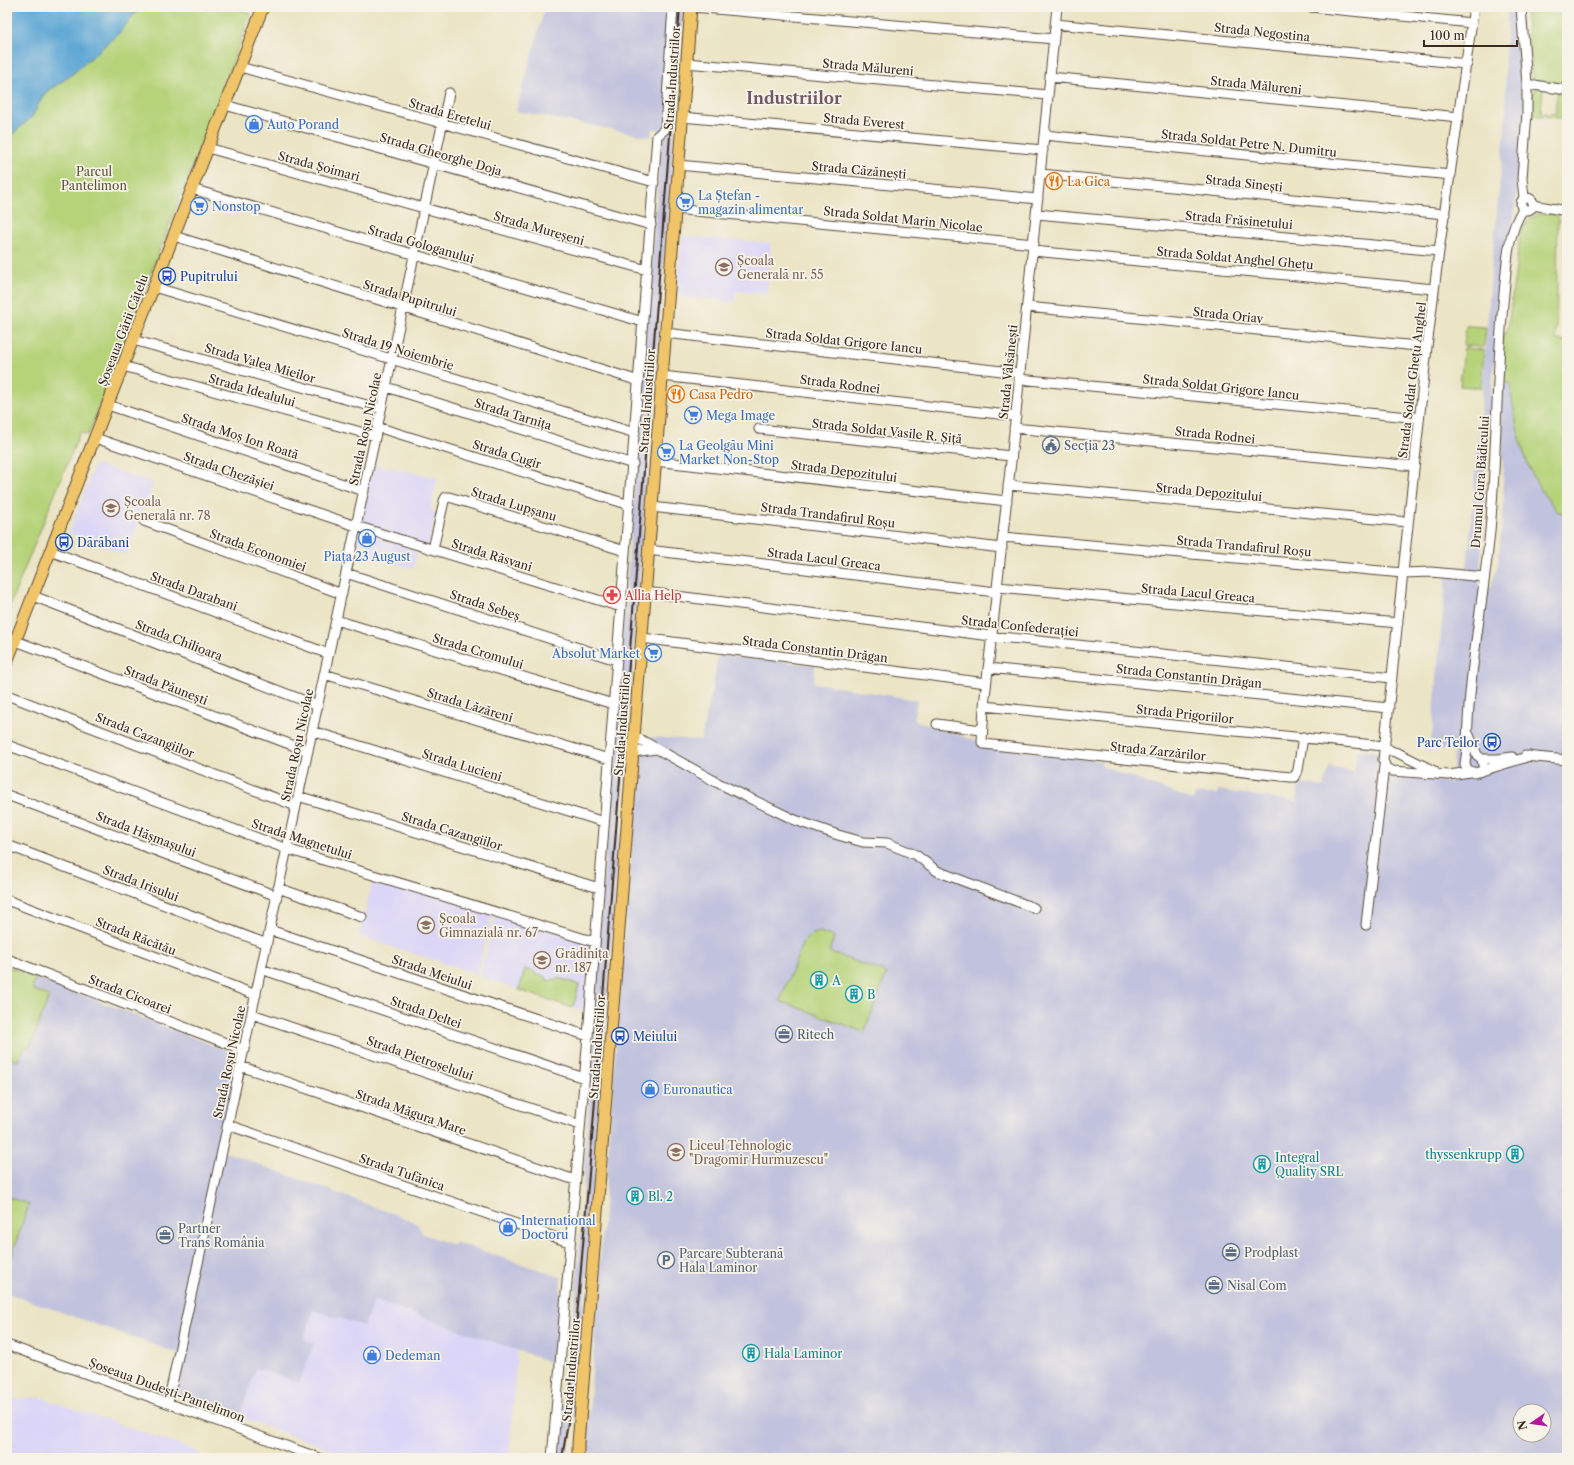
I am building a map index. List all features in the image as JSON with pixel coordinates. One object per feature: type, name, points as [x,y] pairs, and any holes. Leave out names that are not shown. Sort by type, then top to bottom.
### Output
[{"type":"main road","name":"Șoseaua Gării Cățelu","points":[[7,662],[263,7]]},
{"type":"main road","name":"Strada Industriilor","points":[[578,1458],[686,63],[692,7]]},
{"type":"main road","name":"Strada Industriilor","points":[[573,1458],[578,1444]]},
{"type":"street","points":[[552,1458],[569,1242],[588,1036],[616,660],[630,505],[657,136],[664,129],[673,7]]},
{"type":"street","points":[[692,7],[1054,39]]},
{"type":"street","name":"Strada Vâlsănești","points":[[981,734],[1016,416],[1057,7]]},
{"type":"street","points":[[1311,7],[1472,22]]},
{"type":"street","name":"Strada Soldat Ghețu Anghel","points":[[1366,925],[1389,755],[1389,708],[1427,347],[1439,251],[1460,117],[1474,7]]},
{"type":"street","points":[[1521,7],[1527,84],[1527,113],[1522,178],[1524,198],[1520,204],[1523,209],[1529,210],[1533,205]]},
{"type":"street","name":"Strada Negostina","points":[[1055,24],[1467,64]]},
{"type":"street","name":"Strada Mălureni","points":[[686,63],[1048,95]]},
{"type":"street","name":"Strada Eretelui","points":[[240,67],[654,182]]},
{"type":"street","name":"Strada Mălureni","points":[[1050,77],[1460,117]]},
{"type":"street","points":[[1527,84],[1567,90]]},
{"type":"street","name":"Strada Roșu Nicolae","points":[[168,1403],[449,93]]},
{"type":"street","name":"Strada Gheorghe Doja","points":[[224,105],[433,165],[651,225]]},
{"type":"street","name":"Strada Everest","points":[[682,117],[1043,150]]},
{"type":"street","name":"Strada Soldat Petre N. Dumitru","points":[[1044,135],[1451,175]]},
{"type":"street","name":"Strada Șoimari","points":[[208,148],[424,208]]},
{"type":"street","name":"Strada Căzănești","points":[[678,165],[1038,199]]},
{"type":"street","name":"Strada Sinești","points":[[1041,174],[1445,214]]},
{"type":"street","name":"Strada Gologanului","points":[[192,188],[643,322]]},
{"type":"street","points":[[1524,198],[1532,200],[1533,205]]},
{"type":"street","points":[[1533,205],[1567,210]]},
{"type":"street","name":"Strada Mureșeni","points":[[424,208],[647,270]]},
{"type":"street","name":"Strada Soldat Marin Nicolae","points":[[675,209],[1033,248]]},
{"type":"street","name":"Drumul Gura Bădicului","points":[[1466,767],[1468,702],[1492,502],[1498,362],[1503,307],[1511,238],[1515,224],[1523,209]]},
{"type":"street","name":"Strada Frăsinetului","points":[[1037,214],[1439,251]]},
{"type":"street","name":"Strada Pupitrului","points":[[174,236],[639,381]]},
{"type":"street","name":"Strada Soldat Anghel Ghețu","points":[[1033,248],[1434,289]]},
{"type":"street","name":"Strada 19 Noiembrie","points":[[154,287],[635,433]]},
{"type":"street","name":"Strada Oriav","points":[[1027,308],[1427,347]]},
{"type":"street","name":"Strada Soldat Grigore Iancu","points":[[665,333],[1020,376],[1419,418]]},
{"type":"street","name":"Strada Valea Mieilor","points":[[133,340],[381,409]]},
{"type":"street","name":"Strada Idealului","points":[[123,366],[375,436]]},
{"type":"street","name":"Strada Rodnei","points":[[662,376],[1016,416]]},
{"type":"street","name":"Strada Tarnița","points":[[386,387],[633,464]]},
{"type":"street","name":"Strada Moș Ion Roată","points":[[108,405],[364,491]]},
{"type":"street","name":"Strada Cugir","points":[[377,427],[630,505]]},
{"type":"street","name":"Strada Rodnei","points":[[1014,428],[1414,466]]},
{"type":"street","name":"Strada Soldat Vasile R. Șiță","points":[[759,429],[1011,456]]},
{"type":"street","name":"Strada Chezășiei","points":[[95,438],[356,526]]},
{"type":"street","name":"Strada Depozitului","points":[[655,461],[1007,501]]},
{"type":"street","name":"Strada Depozitului","points":[[1008,485],[1408,522]]},
{"type":"street","name":"Strada Lupșanu","points":[[433,549],[444,500],[449,497],[625,552]]},
{"type":"street","name":"Strada Trandafirul Roșu","points":[[652,507],[1002,548]]},
{"type":"street","name":"Strada Economiei","points":[[144,521],[342,594]]},
{"type":"street","name":"Strada Răsvani","points":[[356,526],[621,607]]},
{"type":"street","name":"Strada Trandafirul Roșu","points":[[1003,537],[1403,573],[1431,572],[1484,577]]},
{"type":"street","name":"Strada Lacul Greaca","points":[[648,550],[997,589],[1398,623]]},
{"type":"street","name":"Strada Darabani","points":[[50,551],[329,654]]},
{"type":"street","name":"Strada Sebeș","points":[[346,573],[616,660]]},
{"type":"street","name":"Strada Confederației","points":[[645,592],[991,636],[1392,678]]},
{"type":"street","name":"Strada Chilioara","points":[[33,596],[318,706]]},
{"type":"street","name":"Strada Cromului","points":[[336,620],[613,704]]},
{"type":"street","name":"Strada Constantin Drăgan","points":[[642,638],[986,683]]},
{"type":"street","name":"Strada Păunești","points":[[16,640],[308,751]]},
{"type":"street","name":"Strada Constantin Drăgan","points":[[988,668],[1389,708]]},
{"type":"street","name":"Strada Lăzăreni","points":[[324,674],[609,759]]},
{"type":"street","name":"Strada Cazangiilor","points":[[7,695],[296,806]]},
{"type":"street","name":"Strada Prigoriilor","points":[[984,706],[1303,737],[1389,755]]},
{"type":"street","points":[[937,724],[981,734]]},
{"type":"street","points":[[1467,730],[1483,766],[1480,771]]},
{"type":"street","name":"Strada Lucieni","points":[[312,731],[604,822]]},
{"type":"street","name":"Strada Zarzărilor","points":[[981,734],[982,742],[984,744],[1290,777],[1295,777],[1298,770],[1303,737]]},
{"type":"street","points":[[634,736],[718,783],[796,820],[863,842],[887,843],[916,855],[937,871],[1034,908]]},
{"type":"street","name":"Strada Magnetului","points":[[7,745],[287,849],[595,942]]},
{"type":"street","points":[[633,752],[656,749]]},
{"type":"street","points":[[1389,755],[1389,770],[1454,775],[1466,767],[1471,755],[1480,757],[1530,756],[1567,760]]},
{"type":"street","points":[[1389,755],[1402,758],[1402,764],[1395,770]]},
{"type":"street","points":[[1389,755],[1440,774]]},
{"type":"street","points":[[1466,767],[1475,773],[1530,756]]},
{"type":"street","name":"Strada Hășmașului","points":[[7,795],[278,892],[362,917]]},
{"type":"street","name":"Strada Cazangiilor","points":[[298,796],[599,888]]},
{"type":"street","name":"Strada Irisului","points":[[7,845],[266,944]]},
{"type":"street","name":"Strada Răcătău","points":[[7,900],[256,995]]},
{"type":"street","name":"Strada Meiului","points":[[270,930],[588,1036]]},
{"type":"street","name":"Strada Cicoarei","points":[[7,959],[244,1050]]},
{"type":"street","name":"Strada Deltei","points":[[261,969],[584,1078]]},
{"type":"street","name":"Strada Pietroșelului","points":[[252,1014],[580,1125]]},
{"type":"street","name":"Strada Măgura Mare","points":[[240,1066],[575,1180]]},
{"type":"street","name":"Strada Tufănica","points":[[228,1125],[569,1242]]},
{"type":"street","name":"Șoseaua Dudești-Pantelimon","points":[[7,1344],[319,1458]]},
{"type":"shaded area","points":[[545,7],[684,7],[615,890],[586,1284],[575,1410],[566,1458],[556,1458],[577,1282],[603,889],[662,134],[659,129],[652,128],[651,137],[516,111]]},
{"type":"shaded area","points":[[1508,7],[1517,7],[1525,81],[1525,120],[1506,285],[1498,322],[1492,383],[1479,592],[1491,587],[1498,564],[1504,507],[1500,383],[1510,382],[1517,429],[1524,454],[1533,477],[1558,512],[1567,513],[1567,1458],[586,1458],[622,962],[642,737],[701,740],[718,655],[815,665],[814,683],[917,700],[914,720],[976,741],[983,745],[1102,761],[1101,766],[1193,800],[1195,794],[1217,794],[1218,790],[1297,802],[1299,783],[1324,787],[1329,767],[1354,772],[1357,749],[1380,753],[1379,774],[1452,782],[1454,752],[1431,746],[1447,567],[1467,568],[1492,261],[1506,112],[1505,57]]},
{"type":"shaded area","name":"Școala Generală nr. 55","points":[[682,236],[771,243],[767,294],[736,291],[735,302],[677,297]]},
{"type":"shaded area","name":"Școala Generală nr. 78","points":[[95,464],[153,483],[126,555],[69,533]]},
{"type":"shaded area","points":[[372,464],[438,478],[430,510],[436,512],[428,549],[419,547],[413,568],[371,559],[373,546],[356,542]]},
{"type":"shaded area","name":"Școala Gimnazială nr. 67","points":[[374,876],[493,913],[477,974],[359,936]]},
{"type":"shaded area","points":[[496,914],[590,943],[583,1011],[480,977]]},
{"type":"shaded area","points":[[36,977],[239,1055],[218,1151],[228,1153],[410,1220],[417,1224],[423,1234],[453,1245],[455,1242],[561,1277],[556,1364],[374,1300],[364,1326],[313,1310],[304,1339],[314,1344],[299,1383],[256,1368],[240,1417],[177,1396],[185,1356],[7,1293],[7,1057],[18,1061],[25,1045],[30,1048],[49,995],[32,989]]},
{"type":"shaded area","points":[[374,1300],[517,1350],[509,1458],[354,1458],[240,1417],[256,1368],[299,1382],[314,1344],[304,1340],[313,1309]]},
{"type":"shaded area","points":[[7,1396],[15,1399],[39,1397],[195,1450],[201,1458],[7,1458]]},
{"type":"green space","name":"Parcul Pantelimon","points":[[140,7],[240,7],[240,9],[251,14],[88,435],[80,432],[7,612],[7,139],[32,117],[46,92],[70,76],[119,33]]},
{"type":"green space","points":[[1525,7],[1567,7],[1567,86],[1532,80]]},
{"type":"green space","points":[[1543,88],[1541,113],[1555,114],[1557,90],[1567,92],[1567,119],[1532,115],[1533,89]]},
{"type":"green space","points":[[1539,214],[1558,214],[1556,340],[1567,341],[1567,513],[1558,512],[1535,481],[1524,453],[1515,419],[1510,383],[1500,383],[1502,337],[1508,329],[1520,236],[1526,222]]},
{"type":"green space","points":[[1466,326],[1486,327],[1484,347],[1464,346]]},
{"type":"green space","points":[[1464,348],[1484,350],[1481,388],[1460,386]]},
{"type":"green space","points":[[820,932],[834,937],[829,952],[887,973],[864,1032],[780,1001],[803,942],[811,935]]},
{"type":"green space","points":[[7,966],[36,977],[32,989],[49,996],[30,1048],[24,1046],[18,1061],[7,1057]]},
{"type":"green space","points":[[525,969],[535,972],[535,974],[547,978],[547,980],[550,981],[553,979],[560,979],[579,985],[573,1008],[519,990]]},
{"type":"green space","points":[[7,1197],[29,1204],[7,1269]]},
{"type":"water","points":[[7,7],[140,7],[119,33],[70,76],[46,92],[32,117],[7,139]]},
{"type":"railway","points":[[562,1458],[568,1423],[593,1126],[680,7]]},
{"type":"place","name":"Auto Porand","points":[[254,124]]},
{"type":"place","name":"La Gica","points":[[1054,181]]},
{"type":"place","name":"La Ștefan - magazin alimentar","points":[[685,202]]},
{"type":"place","name":"Nonstop","points":[[199,206]]},
{"type":"place","name":"Școala Generală nr. 55","points":[[724,267]]},
{"type":"place","name":"Pupitrului","points":[[167,276]]},
{"type":"place","name":"Casa Pedro","points":[[676,394]]},
{"type":"place","name":"Mega Image","points":[[693,415]]},
{"type":"place","name":"Secția 23","points":[[1051,445]]},
{"type":"place","name":"La Geolgău Mini Market Non-Stop","points":[[666,452]]},
{"type":"place","name":"Școala Generală nr. 78","points":[[111,508]]},
{"type":"place","name":"Piața 23 August","points":[[367,538]]},
{"type":"place","name":"Dărăbani","points":[[64,542]]},
{"type":"place","name":"Allia Help","points":[[612,595]]},
{"type":"place","name":"Absolut Market","points":[[653,653]]},
{"type":"place","name":"Parc Teilor","points":[[1492,742]]},
{"type":"place","name":"Școala Gimnazială nr. 67","points":[[426,925]]},
{"type":"place","name":"Grădinița nr. 187","points":[[542,960]]},
{"type":"place","name":"A","points":[[819,980]]},
{"type":"place","name":"B","points":[[854,994]]},
{"type":"place","name":"Ritech","points":[[784,1034]]},
{"type":"place","name":"Meiului","points":[[620,1036]]},
{"type":"place","name":"Euronautica","points":[[650,1089]]},
{"type":"place","name":"Liceul Tehnologic \"Dragomir Hurmuzescu\"","points":[[676,1152]]},
{"type":"place","name":"thyssenkrupp","points":[[1515,1154]]},
{"type":"place","name":"Integral Quality SRL","points":[[1262,1164]]},
{"type":"place","name":"Bl. 2","points":[[635,1196]]},
{"type":"place","name":"International Doctoru","points":[[508,1227]]},
{"type":"place","name":"Partner Trans România","points":[[165,1235]]},
{"type":"place","name":"Prodplast","points":[[1231,1252]]},
{"type":"place","name":"Parcare Subterană Hala Laminor","points":[[666,1260]]},
{"type":"place","name":"Nisal Com","points":[[1214,1285]]},
{"type":"place","name":"Hala Laminor","points":[[751,1353]]},
{"type":"place","name":"Dedeman","points":[[372,1355]]},
{"type":"district","name":"Industriilor","points":[[794,98]]}]
